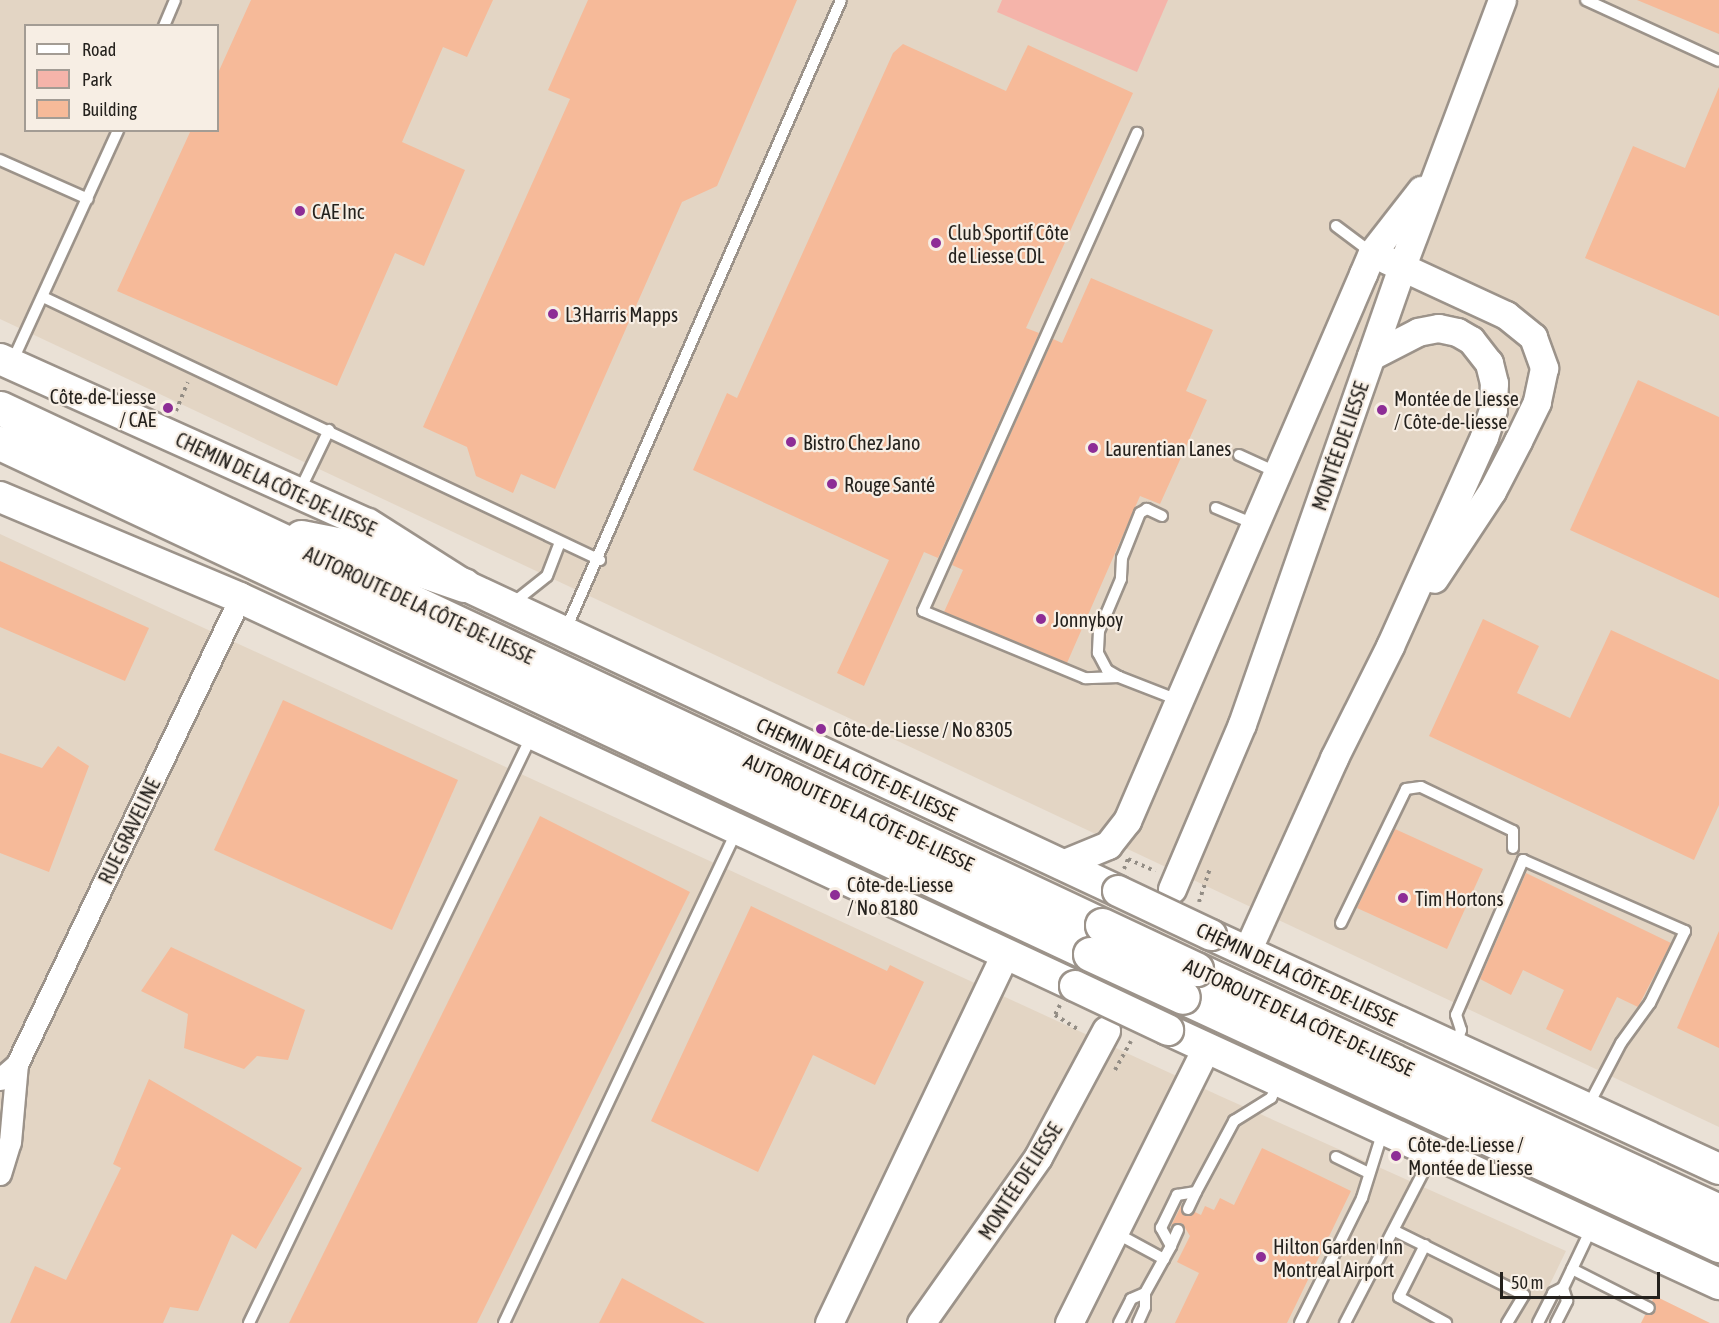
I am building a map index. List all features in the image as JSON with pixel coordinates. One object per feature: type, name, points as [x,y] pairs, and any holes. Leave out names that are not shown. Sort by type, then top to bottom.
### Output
[{"type":"highway","name":"AUTOROUTE DE LA CÔTE-DE-LIESSE","points":[[0,408],[250,526],[1096,939]]},
{"type":"highway","name":"AUTOROUTE DE LA CÔTE-DE-LIESSE","points":[[0,443],[112,496],[1096,939],[1190,983],[1719,1245]]},
{"type":"highway","points":[[0,464],[112,496]]},
{"type":"highway","points":[[250,526],[357,548],[465,585]]},
{"type":"highway","name":"AUTOROUTE DE LA CÔTE-DE-LIESSE","points":[[1190,983],[1719,1211]]},
{"type":"main road","name":"CHEMIN DE LA CÔTE-DE-LIESSE","points":[[6,362],[368,524],[465,585],[1211,935],[1719,1169]]},
{"type":"main road","points":[[0,497],[240,598],[1005,954],[1068,994],[1168,1030],[1719,1284]]},
{"type":"street","name":"MONTÉE DE LIESSE","points":[[1172,889],[1242,724],[1402,266],[1502,0]]},
{"type":"street","points":[[1062,864],[1100,850],[1118,836],[1372,253],[1438,168]]},
{"type":"street","points":[[1372,253],[1517,322],[1536,343],[1544,376],[1537,402],[1492,491],[1390,646]]},
{"type":"street","points":[[1247,951],[1334,758],[1390,646],[1484,437],[1493,409],[1494,382],[1478,347],[1447,329],[1418,332],[1371,356]]},
{"type":"street","name":"RUE GRAVELINE","points":[[0,1174],[10,1142],[17,1064],[240,598]]},
{"type":"street","points":[[829,1323],[1005,954]]},
{"type":"street","name":"MONTÉE DE LIESSE","points":[[921,1323],[1038,1157],[1106,1030]]},
{"type":"street","points":[[1069,1323],[1206,1048]]},
{"type":"street","name":"RUE GRAVELINE","points":[[0,1079],[17,1064]]},
{"type":"lane","points":[[165,24],[175,0]]},
{"type":"lane","points":[[565,632],[600,560],[841,0]]},
{"type":"lane","points":[[1586,0],[1719,61]]},
{"type":"lane","points":[[6,362],[43,297],[117,132]]},
{"type":"lane","points":[[1119,677],[1084,678],[922,611],[1137,133]]},
{"type":"lane","points":[[0,160],[88,199]]},
{"type":"lane","points":[[1336,226],[1372,253]]},
{"type":"lane","points":[[43,297],[329,430],[600,560]]},
{"type":"lane","points":[[298,493],[329,430]]},
{"type":"lane","points":[[1239,455],[1276,472]]},
{"type":"lane","points":[[1216,508],[1254,524]]},
{"type":"lane","points":[[1162,516],[1147,509],[1140,513],[1122,558],[1121,579],[1099,631],[1098,653],[1107,670],[1119,677],[1179,700]]},
{"type":"lane","points":[[509,606],[547,576],[561,542]]},
{"type":"lane","points":[[249,1323],[532,735]]},
{"type":"lane","points":[[1341,923],[1406,789],[1420,787],[1513,831],[1513,848]]},
{"type":"lane","points":[[504,1323],[738,830]]},
{"type":"lane","points":[[1456,1047],[1461,1030],[1456,1015],[1523,860],[1685,931],[1650,1003],[1621,1043],[1587,1108]]},
{"type":"lane","points":[[1188,1209],[1234,1121],[1271,1098],[1279,1082]]},
{"type":"lane","points":[[1300,1323],[1362,1198],[1384,1130]]},
{"type":"lane","points":[[1345,1323],[1395,1231],[1433,1153]]},
{"type":"lane","points":[[1336,1157],[1369,1173]]},
{"type":"lane","points":[[1171,1246],[1161,1228],[1177,1195],[1196,1192]]},
{"type":"lane","points":[[1538,1323],[1553,1293],[1563,1288],[1592,1227]]},
{"type":"lane","points":[[1138,1323],[1145,1307],[1145,1293],[1178,1230]]},
{"type":"lane","points":[[1395,1231],[1524,1295],[1507,1323]]},
{"type":"lane","points":[[1114,1232],[1164,1258]]},
{"type":"lane","points":[[1425,1245],[1399,1297],[1446,1323]]},
{"type":"lane","points":[[1572,1269],[1648,1308]]},
{"type":"lane","points":[[1556,1323],[1567,1301],[1563,1288]]},
{"type":"lane","points":[[1119,1323],[1131,1299],[1145,1293]]},
{"type":"path","points":[[176,412],[184,390]]},
{"type":"path","points":[[1128,859],[1155,872],[1159,864]]},
{"type":"path","points":[[1199,902],[1210,868]]},
{"type":"path","points":[[1068,994],[1055,1016],[1078,1026],[1075,1033]]},
{"type":"path","points":[[1115,1070],[1131,1041]]},
{"type":"shaded area","points":[[0,0],[1719,0],[1719,1127],[0,319]]},
{"type":"shaded area","points":[[0,534],[1220,1096],[1566,1251],[1531,1323],[0,1323]]},
{"type":"green space","points":[[1002,0],[1168,0],[1137,72],[997,12]]},
{"type":"building","name":"CAE Inc","points":[[251,0],[493,0],[467,57],[443,47],[402,142],[465,170],[424,266],[395,253],[337,386],[117,291],[190,132],[219,132],[219,71]]},
{"type":"building","name":"L3Harris Mapps","points":[[588,0],[797,0],[717,186],[682,202],[555,489],[521,474],[513,493],[476,476],[467,447],[423,427],[570,99],[548,90]]},
{"type":"building","points":[[1637,0],[1719,0],[1719,34]]},
{"type":"building","name":"Club Sportif Côte de Liesse CDL","points":[[903,44],[1006,91],[1028,45],[1133,93],[1026,328],[1039,333],[938,558],[924,552],[864,686],[837,673],[889,560],[693,470],[727,393],[737,398],[893,53]]},
{"type":"building","points":[[1719,87],[1719,316],[1585,258],[1633,146],[1685,168]]},
{"type":"building","name":"Laurentian Lanes","points":[[1091,278],[1213,330],[1186,391],[1207,400],[1160,504],[1140,496],[1067,663],[944,612],[963,570],[952,565],[1053,339],[1062,343]]},
{"type":"building","points":[[1638,380],[1719,417],[1719,598],[1570,530]]},
{"type":"building","points":[[0,561],[149,628],[125,681],[0,627]]},
{"type":"building","points":[[1483,619],[1539,646],[1517,693],[1570,718],[1611,630],[1719,680],[1719,805],[1694,860],[1429,736]]},
{"type":"building","points":[[283,700],[458,780],[392,930],[214,850]]},
{"type":"building","points":[[58,746],[89,766],[49,872],[0,853],[0,753],[42,768]]},
{"type":"building","points":[[540,816],[690,892],[477,1323],[289,1323]]},
{"type":"building","points":[[1395,829],[1483,869],[1447,949],[1357,908]]},
{"type":"building","points":[[1526,873],[1671,943],[1638,1007],[1617,997],[1591,1051],[1546,1029],[1564,990],[1523,970],[1511,995],[1480,979]]},
{"type":"building","points":[[751,906],[887,971],[890,965],[924,982],[875,1085],[813,1055],[758,1172],[651,1121]]},
{"type":"building","points":[[1719,931],[1719,1048],[1677,1028]]},
{"type":"building","points":[[171,947],[305,1010],[288,1060],[257,1056],[244,1069],[184,1048],[188,1014],[141,991]]},
{"type":"building","points":[[149,1079],[302,1168],[256,1249],[232,1234],[198,1311],[170,1307],[163,1323],[10,1323],[35,1266],[66,1280],[121,1168],[113,1164]]},
{"type":"building","points":[[1262,1148],[1351,1191],[1287,1323],[1175,1323],[1199,1273],[1177,1262],[1190,1236],[1182,1223],[1171,1226],[1181,1206],[1182,1213],[1188,1216],[1195,1212],[1201,1215],[1205,1206],[1214,1210],[1220,1198],[1234,1205]]},
{"type":"building","points":[[622,1278],[705,1323],[599,1323]]},
{"type":"building","points":[[1655,1296],[1710,1323],[1641,1323],[1645,1315],[1656,1311],[1652,1301]]},
{"type":"tunnel","points":[[1108,1027],[1170,893]]},
{"type":"place","name":"CAE Inc","points":[[300,211]]},
{"type":"place","name":"Club Sportif Côte de Liesse CDL","points":[[936,243]]},
{"type":"place","name":"L3Harris Mapps","points":[[553,314]]},
{"type":"place","name":"Côte-de-Liesse / CAE","points":[[168,408]]},
{"type":"place","name":"Montée de Liesse / Côte-de-liesse","points":[[1382,410]]},
{"type":"place","name":"Bistro Chez Jano","points":[[791,442]]},
{"type":"place","name":"Laurentian Lanes","points":[[1093,448]]},
{"type":"place","name":"Rouge Santé","points":[[832,484]]},
{"type":"place","name":"Jonnyboy","points":[[1041,619]]},
{"type":"place","name":"Côte-de-Liesse / No 8305","points":[[821,729]]},
{"type":"place","name":"Côte-de-Liesse / No 8180","points":[[835,895]]},
{"type":"place","name":"Tim Hortons","points":[[1403,898]]},
{"type":"place","name":"Côte-de-Liesse / Montée de Liesse","points":[[1396,1156]]},
{"type":"place","name":"Hilton Garden Inn Montreal Airport","points":[[1261,1257]]}]
